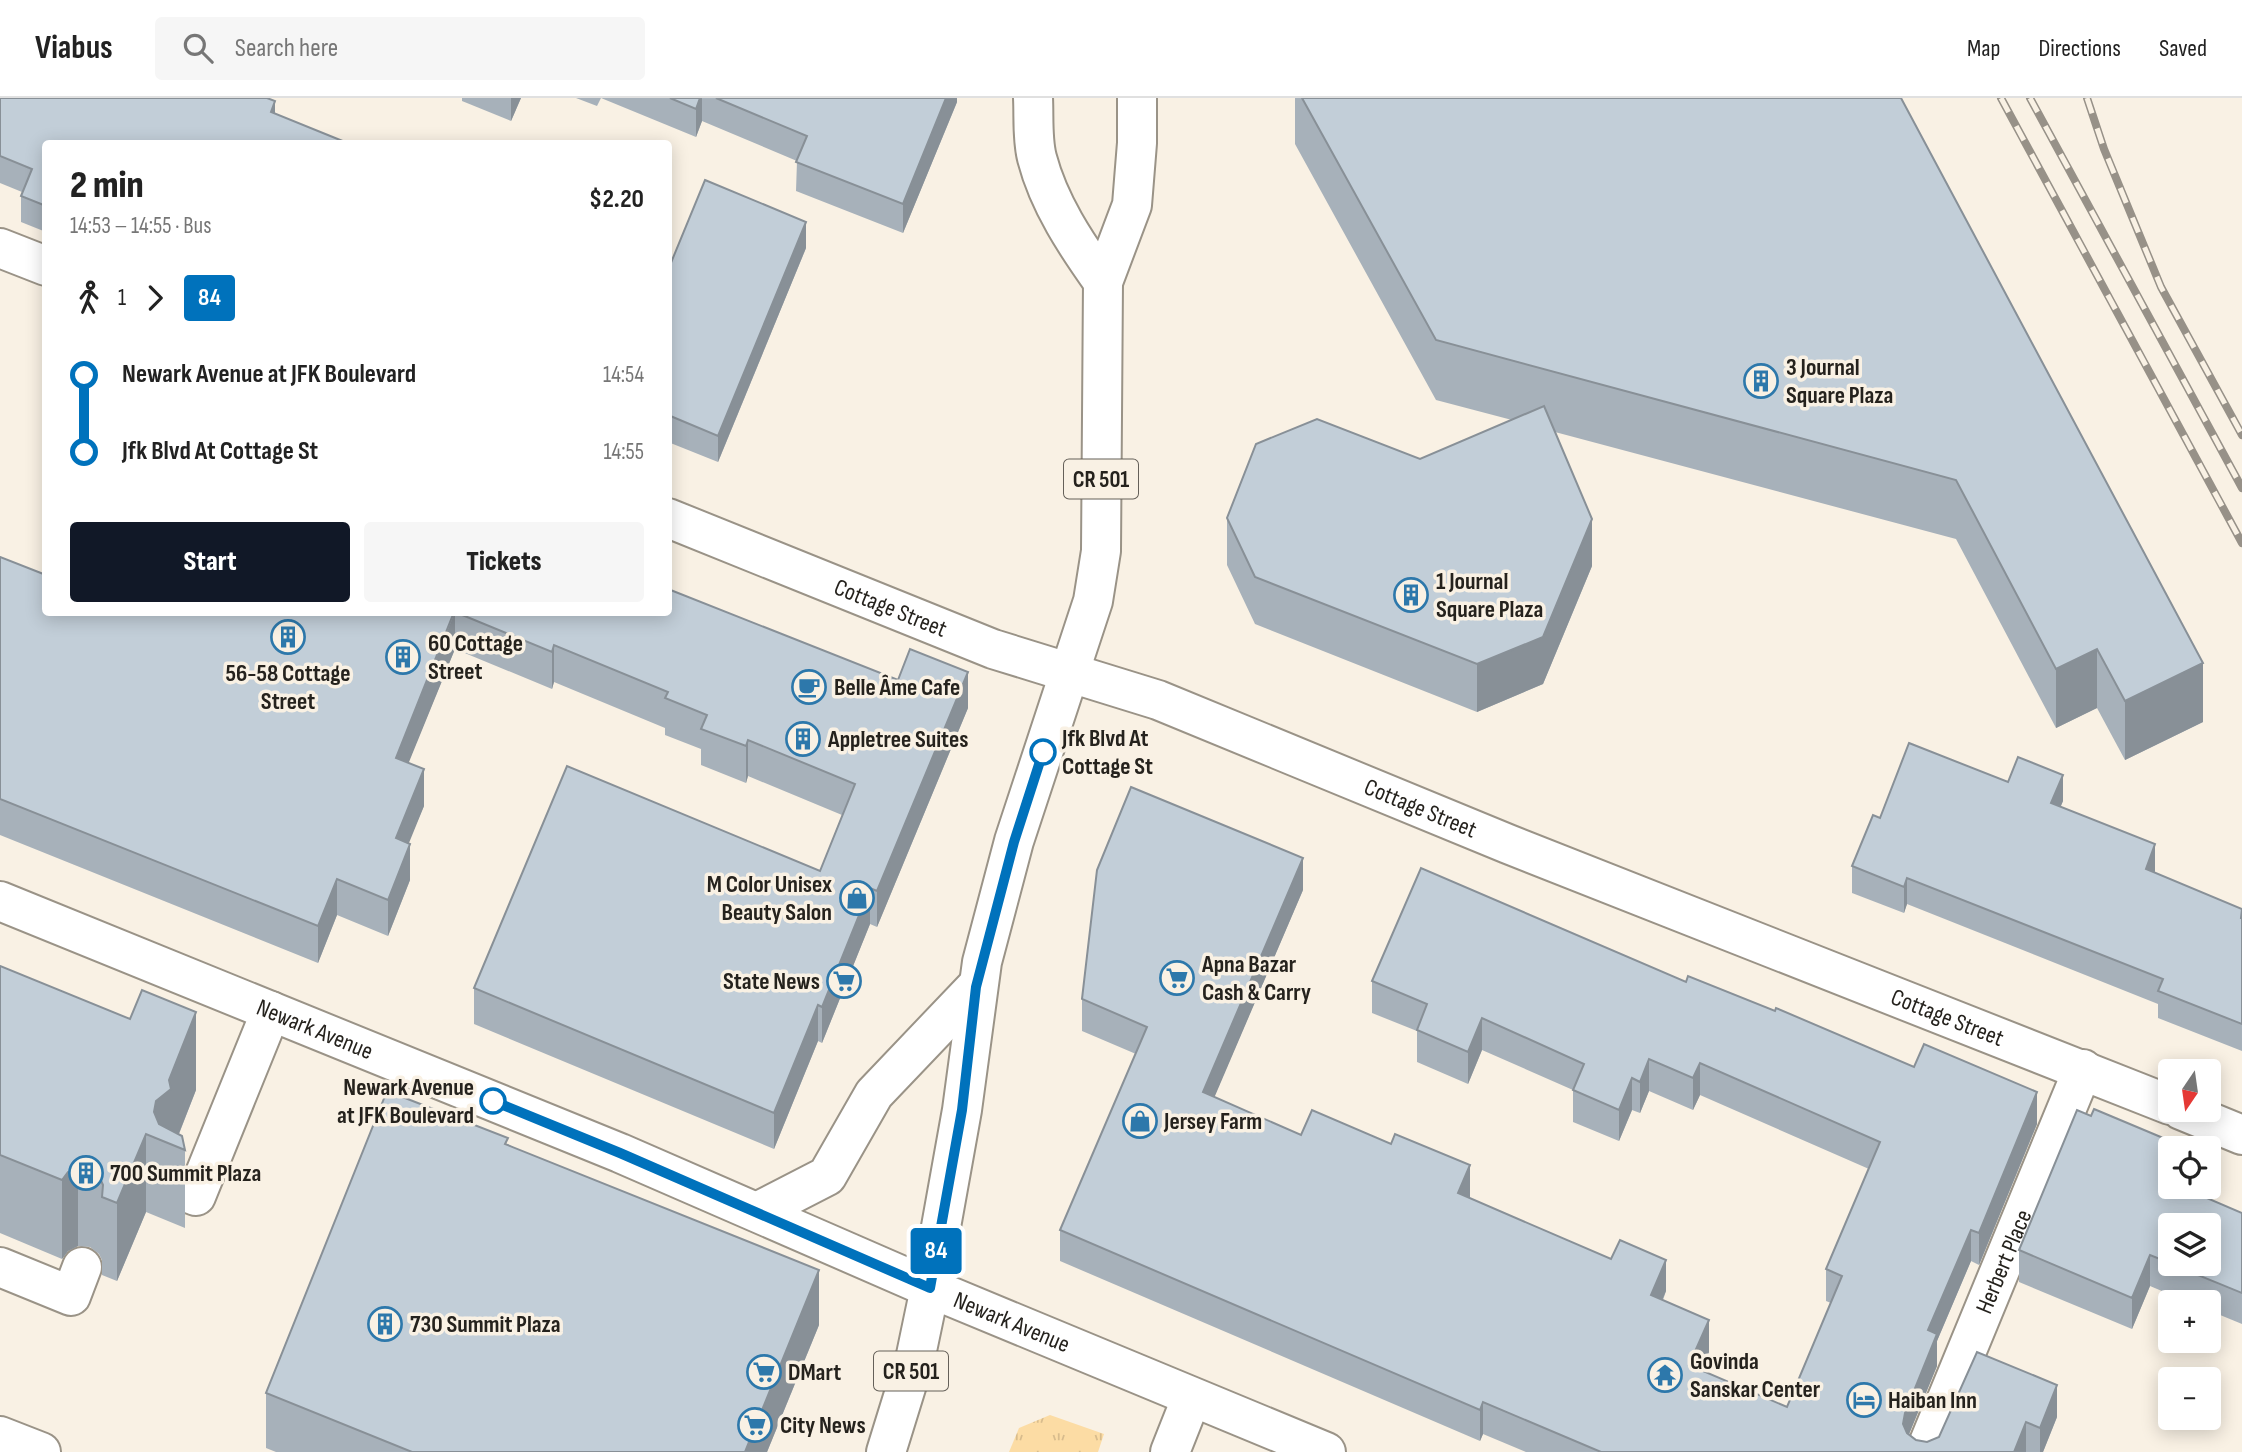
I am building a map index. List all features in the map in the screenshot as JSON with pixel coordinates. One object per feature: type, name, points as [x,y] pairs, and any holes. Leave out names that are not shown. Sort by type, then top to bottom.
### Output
[{"type":"main road","points":[[1032,98],[1037,156],[1054,204],[1078,247],[1103,282]]},
{"type":"main road","name":"CR 501","points":[[886,1452],[916,1355],[930,1288],[962,1110],[976,987],[1014,842],[1093,601],[1101,551],[1103,282],[1132,205],[1137,143],[1137,98]]},
{"type":"main road","points":[[0,248],[42,264]]},
{"type":"main road","name":"Cottage Street","points":[[672,520],[993,649],[1158,699],[1508,844],[2158,1100]]},
{"type":"main road","name":"Newark Avenue","points":[[0,901],[620,1153],[1191,1399],[1326,1452]]},
{"type":"main road","points":[[757,1212],[827,1176],[874,1094],[976,987]]},
{"type":"main road","points":[[176,1188],[196,1196],[271,1011]]},
{"type":"main road","name":"Herbert Place","points":[[1924,1452],[2083,1069]]},
{"type":"main road","points":[[2210,1122],[2242,1135]]},
{"type":"main road","points":[[0,1267],[71,1296],[82,1267]]},
{"type":"main road","points":[[1170,1452],[1191,1399]]},
{"type":"main road","points":[[0,1436],[41,1452]]},
{"type":"green space","points":[[1050,1415],[1104,1434],[1098,1452],[1009,1452],[1019,1428]]},
{"type":"building","points":[[0,98],[267,98],[275,101],[271,112],[340,140],[42,140],[42,204],[21,196],[32,169],[0,156]]},
{"type":"building","points":[[670,98],[700,98],[696,109]]},
{"type":"building","points":[[716,98],[946,98],[903,204],[796,162],[807,136]]},
{"type":"building","points":[[1302,98],[1901,98],[2203,663],[2125,701],[2097,649],[2056,669],[1956,480],[1436,340]]},
{"type":"building","points":[[705,180],[806,222],[718,436],[672,417],[672,260]]},
{"type":"building","name":"1 Journal Square Plaza","points":[[1544,406],[1592,519],[1543,637],[1477,664],[1255,577],[1227,518],[1256,444],[1317,419],[1420,459]]},
{"type":"building","points":[[0,557],[42,573],[42,616],[452,616],[396,758],[424,769],[396,838],[410,844],[388,900],[337,879],[318,926],[0,799]]},
{"type":"building","points":[[672,591],[898,680],[910,649],[968,672],[877,891],[870,888],[822,1007],[818,1005],[774,1113],[474,988],[567,766],[820,871],[855,784],[748,740],[746,746],[701,729],[707,715],[665,698],[668,692],[554,645],[552,652],[465,616],[672,616]]},
{"type":"building","points":[[1909,743],[2008,782],[2018,757],[2063,775],[2051,803],[2155,844],[2146,869],[2242,909],[2242,1024],[2158,991],[2163,979],[1907,878],[1904,887],[1852,866],[1873,815],[1880,818]]},
{"type":"building","points":[[1131,787],[1303,858],[1203,1092],[1301,1135],[1312,1110],[1391,1144],[1395,1134],[1470,1165],[1458,1193],[1611,1259],[1620,1240],[1666,1260],[1651,1295],[1709,1320],[1689,1365],[1787,1407],[1842,1276],[1826,1269],[1880,1142],[1700,1063],[1693,1078],[1649,1059],[1640,1082],[1632,1078],[1619,1110],[1573,1090],[1584,1064],[1482,1018],[1468,1052],[1417,1030],[1427,1004],[1372,981],[1421,868],[1686,982],[1688,976],[1775,1011],[1776,1008],[1914,1067],[1924,1044],[2037,1092],[1979,1233],[1971,1230],[1928,1330],[1937,1334],[1903,1424],[1907,1433],[1916,1440],[1927,1442],[1939,1437],[1977,1352],[2057,1385],[2040,1428],[2026,1422],[2014,1452],[1601,1452],[1483,1402],[1480,1410],[1060,1230],[1147,1027],[1082,999],[1097,870]]},
{"type":"building","points":[[0,966],[130,1019],[142,990],[196,1012],[169,1080],[171,1089],[156,1101],[154,1112],[159,1124],[182,1136],[185,1150],[146,1134],[117,1203],[102,1197],[103,1185],[99,1176],[90,1169],[78,1167],[68,1172],[62,1180],[0,1155]]},
{"type":"building","points":[[387,1091],[508,1138],[505,1144],[819,1270],[745,1452],[412,1452],[266,1393]]},
{"type":"building","points":[[2094,1109],[2158,1136],[2158,1199],[2209,1199],[2242,1213],[2242,1293],[2200,1276],[2221,1276],[2221,1213],[2158,1213],[2158,1258],[2150,1255],[2132,1298],[2019,1250],[2077,1110],[2091,1116]]},
{"type":"railway","points":[[2001,98],[2242,543]]},
{"type":"railway","points":[[2030,98],[2242,488]]},
{"type":"railway","points":[[2087,98],[2104,149],[2161,287],[2242,435]]},
{"type":"bus line","name":"84","points":[[493,1101],[620,1153],[930,1288],[962,1110],[976,987],[1014,842],[1043,752]]},
{"type":"place","name":"3 Journal Square Plaza","points":[[1761,381]]},
{"type":"place","name":"1 Journal Square Plaza","points":[[1411,595]]},
{"type":"place","name":"56-58 Cottage Street","points":[[288,637]]},
{"type":"place","name":"60 Cottage Street","points":[[403,657]]},
{"type":"place","name":"Belle Âme Cafe","points":[[809,687]]},
{"type":"place","name":"Appletree Suites","points":[[803,739]]},
{"type":"place","name":"Jfk Blvd At Cottage St","points":[[1043,752]]},
{"type":"place","name":"M Color Unisex Beauty Salon","points":[[857,898]]},
{"type":"place","name":"Apna Bazar Cash & Carry","points":[[1177,978]]},
{"type":"place","name":"State News","points":[[844,981]]},
{"type":"place","name":"Newark Avenue at JFK Boulevard","points":[[493,1101]]},
{"type":"place","name":"Jersey Farm","points":[[1140,1121]]},
{"type":"place","name":"700 Summit Plaza","points":[[86,1173]]},
{"type":"place","name":"730 Summit Plaza","points":[[385,1324]]},
{"type":"place","name":"DMart","points":[[764,1372]]},
{"type":"place","name":"Govinda Sanskar Center","points":[[1665,1375]]},
{"type":"place","name":"Haiban Inn","points":[[1864,1400]]},
{"type":"place","name":"City News","points":[[755,1425]]}]
